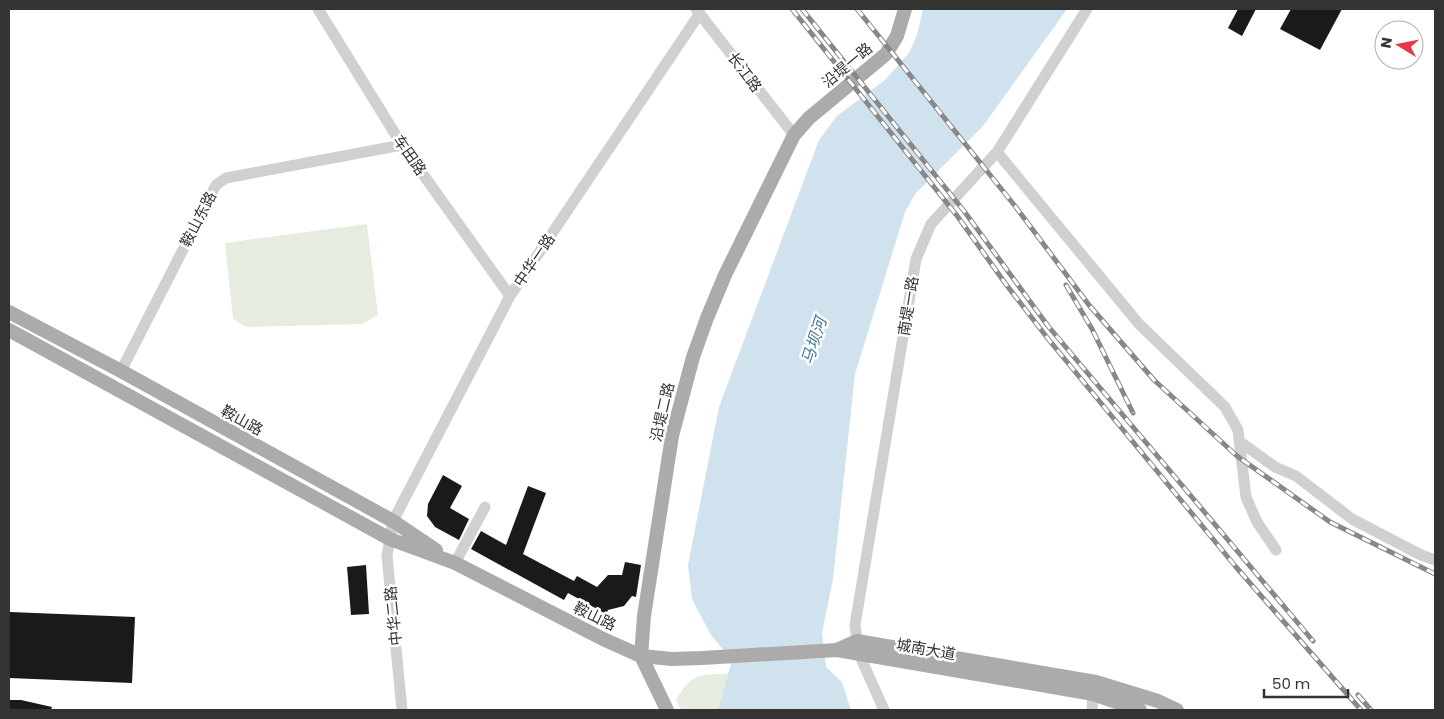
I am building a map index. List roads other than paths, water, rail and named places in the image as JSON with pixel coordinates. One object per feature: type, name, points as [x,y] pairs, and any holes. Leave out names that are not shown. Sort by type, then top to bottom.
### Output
[{"type":"main road","name":"沿堤一路","points":[[794,136],[809,118],[886,54],[897,36],[905,9]]},
{"type":"main road","name":"沿堤二路","points":[[667,710],[641,656],[644,616],[672,436],[690,366],[725,275],[794,136]]},
{"type":"main road","name":"鞍山路","points":[[9,312],[121,371],[393,521],[455,564]]},
{"type":"main road","name":"鞍山路","points":[[9,330],[390,539],[455,564],[603,639],[641,656],[672,659],[702,658]]},
{"type":"main road","name":"城南大道","points":[[702,658],[858,648],[1093,694],[1140,710]]},
{"type":"main road","points":[[858,648],[1096,682],[1158,701],[1177,710]]},
{"type":"street","name":"车田路","points":[[318,9],[402,145],[510,296]]},
{"type":"street","name":"南堤一路","points":[[858,648],[855,625],[916,258],[931,224],[997,152],[1087,9]]},
{"type":"street","name":"长江路","points":[[698,11],[794,136]]},
{"type":"street","name":"中华一路","points":[[393,521],[510,296],[698,11]]},
{"type":"street","name":"鞍山东路","points":[[121,371],[216,185],[226,178],[402,145]]},
{"type":"street","points":[[997,152],[1139,324],[1225,407],[1238,430],[1246,497],[1256,522],[1276,550]]},
{"type":"street","points":[[1239,441],[1274,467],[1296,476],[1352,519],[1421,555],[1435,560]]},
{"type":"street","points":[[455,564],[485,508]]},
{"type":"street","name":"中华二路","points":[[393,521],[387,556],[402,710]]},
{"type":"street","points":[[858,648],[884,710]]},
{"type":"street","points":[[1092,710],[1093,694]]},
{"type":"water","name":"马坝河","points":[[923,9],[1067,9],[983,126],[915,194],[905,212],[855,374],[833,579],[822,633],[826,667],[842,682],[851,710],[718,710],[732,660],[711,635],[692,599],[688,565],[719,407],[819,140],[837,116],[885,80],[909,53],[917,35]]},
{"type":"railway","points":[[792,9],[958,217],[1049,340],[1236,567],[1361,710]]},
{"type":"railway","points":[[802,9],[964,211],[1048,326],[1313,641]]},
{"type":"railway","points":[[857,9],[1015,206],[1089,305],[1154,380],[1237,456],[1330,522],[1435,574]]},
{"type":"railway","points":[[1066,285],[1092,329],[1133,413]]},
{"type":"railway","points":[[1358,695],[1371,710]]}]
